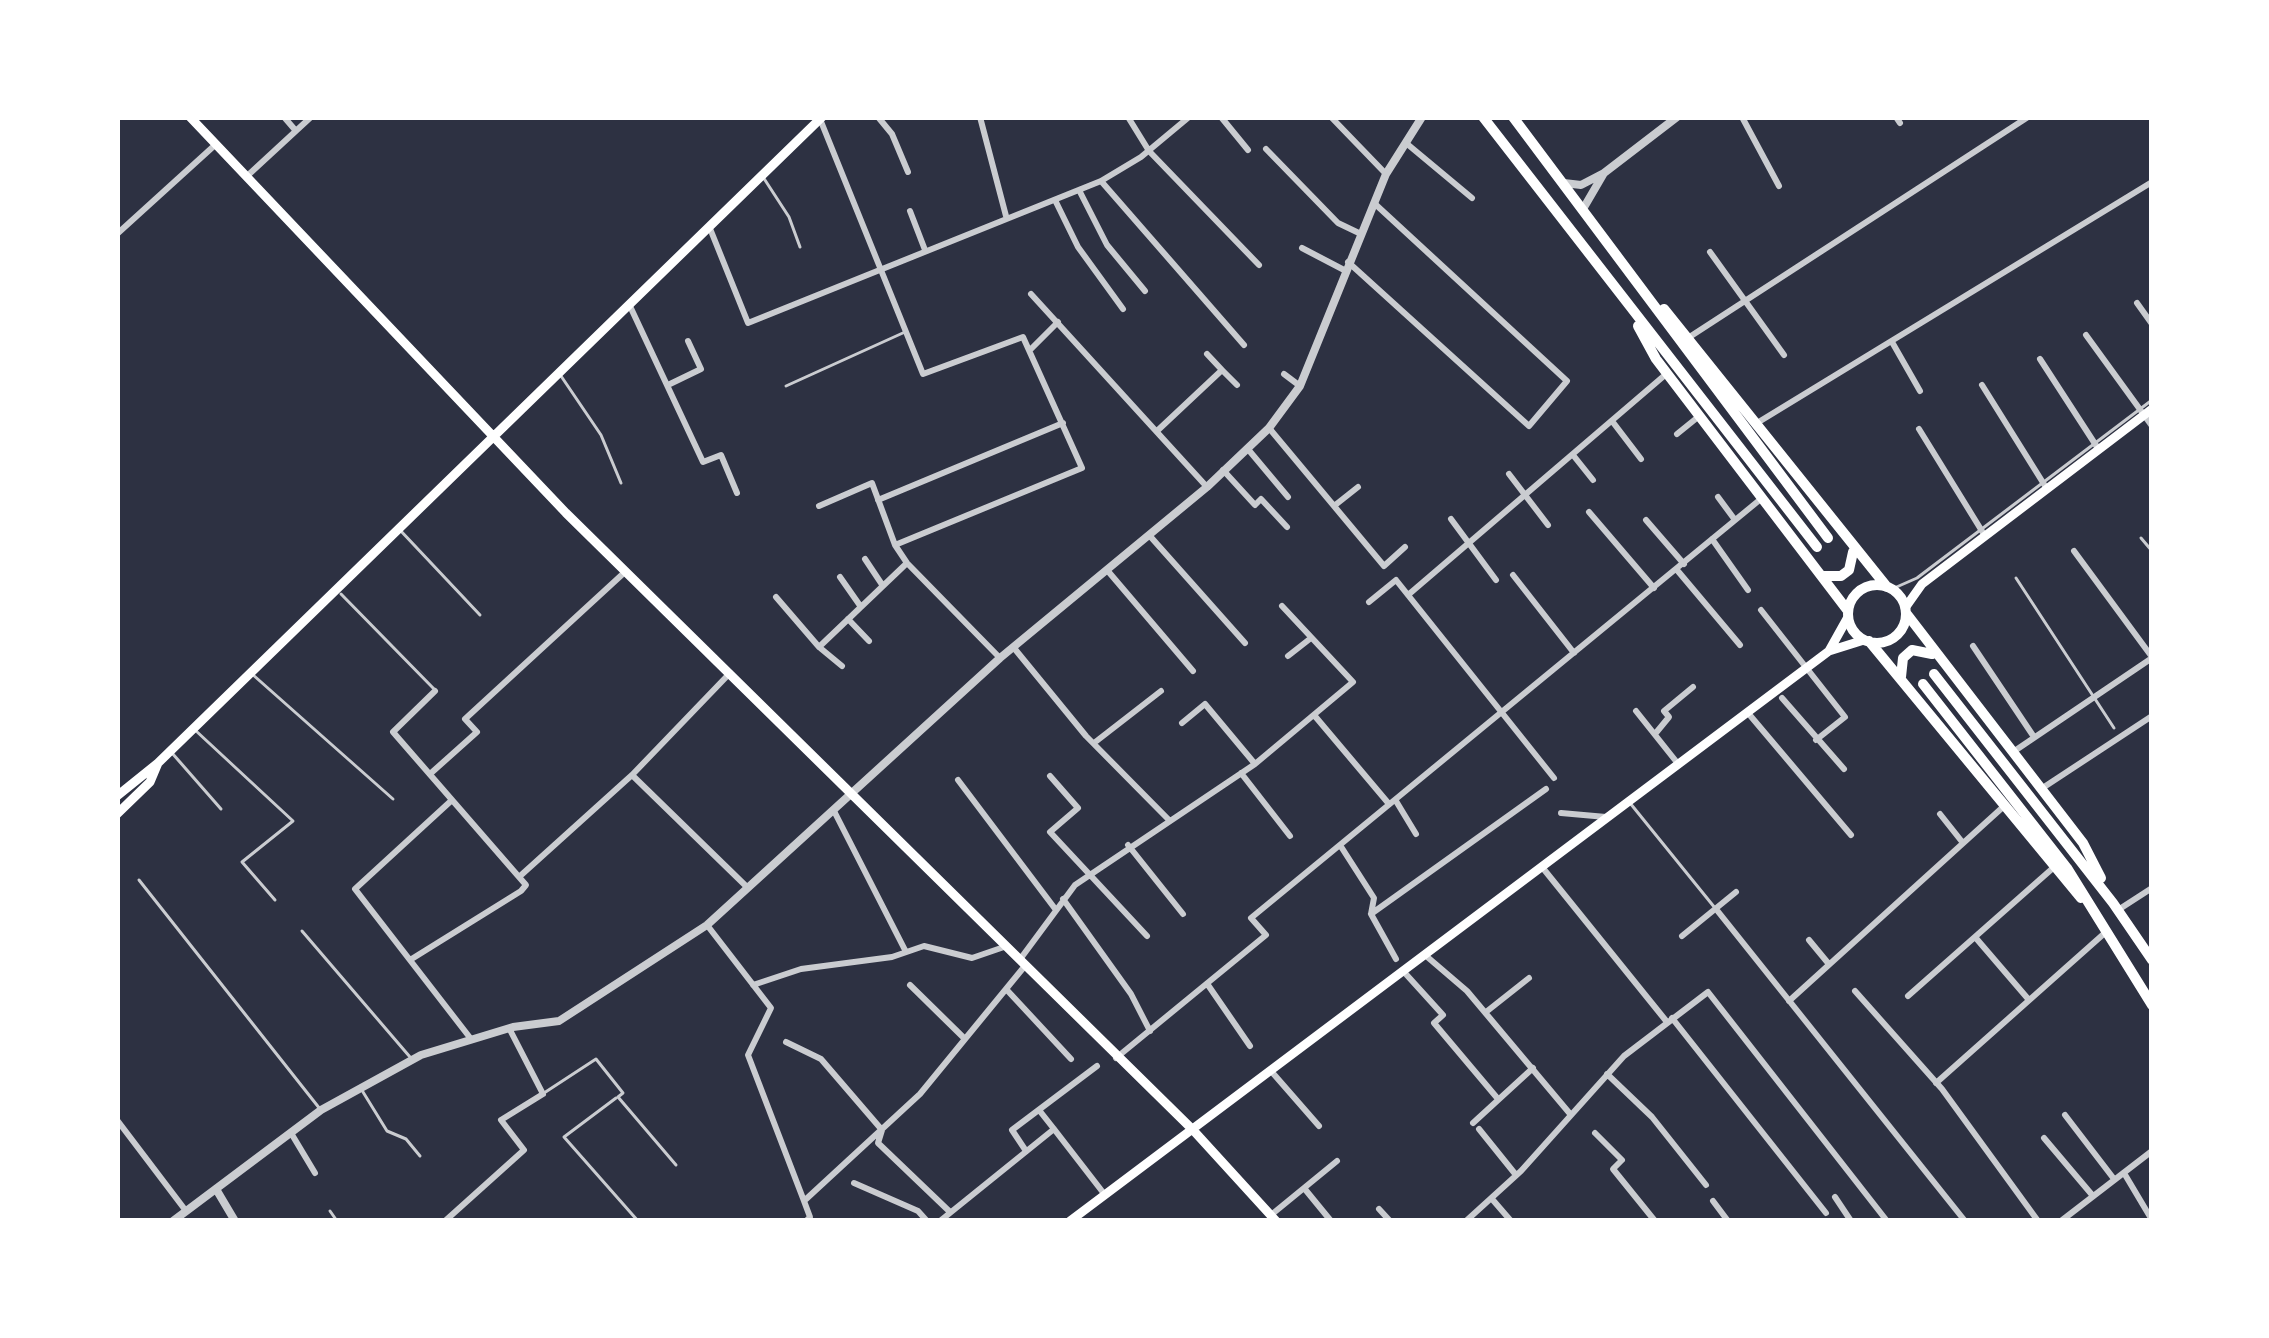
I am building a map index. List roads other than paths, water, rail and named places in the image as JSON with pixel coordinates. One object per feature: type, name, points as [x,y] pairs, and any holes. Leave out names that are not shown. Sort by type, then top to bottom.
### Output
[{"type":"highway","points":[[1484,117],[1816,547]]},
{"type":"highway","points":[[1513,117],[1828,538]]},
{"type":"highway","points":[[1648,293],[1691,336],[1853,550],[1889,588],[1935,656],[2083,843],[2116,906]]},
{"type":"highway","points":[[1628,307],[1667,373],[1867,640],[2053,868],[2098,916]]},
{"type":"highway","points":[[1820,575],[1830,578],[1849,570],[1853,550]]},
{"type":"highway","points":[[1848,614],[1859,591],[1889,588]]},
{"type":"highway","points":[[1867,640],[1893,638],[1905,610]]},
{"type":"highway","points":[[1902,681],[1903,658],[1912,650],[1935,656]]},
{"type":"highway","points":[[1934,674],[2116,906],[2152,960]]},
{"type":"highway","points":[[1923,684],[2067,868],[2152,1005]]},
{"type":"main road","points":[[190,117],[626,572],[1192,1130],[1273,1218]]},
{"type":"main road","points":[[117,796],[158,763],[821,118]]},
{"type":"main road","points":[[1905,610],[1922,584],[1983,532],[2145,411]]},
{"type":"main road","points":[[1829,652],[1848,614]]},
{"type":"main road","points":[[1070,1221],[1804,670],[1829,652],[1867,640]]},
{"type":"main road","points":[[117,814],[150,782],[158,763]]},
{"type":"street","points":[[284,117],[296,130]]},
{"type":"street","points":[[246,177],[311,117]]},
{"type":"street","points":[[878,117],[892,134],[908,172]]},
{"type":"street","points":[[980,117],[1006,216]]},
{"type":"street","points":[[1128,117],[1149,151],[1259,265]]},
{"type":"street","points":[[709,226],[748,323],[1101,181],[1149,151],[1189,117]]},
{"type":"street","points":[[1221,117],[1248,150]]},
{"type":"street","points":[[1331,117],[1386,173]]},
{"type":"street","points":[[1564,183],[1581,185],[1604,173],[1677,117]]},
{"type":"street","points":[[1742,117],[1779,186]]},
{"type":"street","points":[[1691,336],[2028,117]]},
{"type":"street","points":[[821,118],[923,374],[1023,337],[1082,468],[895,545]]},
{"type":"street","points":[[173,1221],[321,1110],[360,1088],[412,1060],[509,1028],[559,1021],[583,1010],[706,925],[1000,658],[1208,487],[1269,428],[1300,386],[1386,173],[1415,120]]},
{"type":"street","points":[[1405,142],[1472,198]]},
{"type":"street","points":[[117,234],[215,145]]},
{"type":"street","points":[[1265,148],[1338,223],[1360,234]]},
{"type":"street","points":[[1583,209],[1604,173]]},
{"type":"street","points":[[1101,181],[1244,345]]},
{"type":"street","points":[[1757,423],[2152,182]]},
{"type":"street","points":[[1079,190],[1108,245],[1145,291]]},
{"type":"street","points":[[1054,199],[1078,247],[1123,308]]},
{"type":"street","points":[[1302,248],[1347,267],[1529,426],[1568,381],[1374,203]]},
{"type":"street","points":[[910,211],[925,250]]},
{"type":"street","points":[[1710,252],[1784,355]]},
{"type":"street","points":[[1031,294],[1208,487]]},
{"type":"street","points":[[2137,303],[2152,324]]},
{"type":"street","points":[[629,304],[704,462],[721,455],[736,493]]},
{"type":"street","points":[[1030,349],[1058,322]]},
{"type":"street","points":[[2086,335],[2152,426]]},
{"type":"street","points":[[670,384],[701,369],[688,341]]},
{"type":"street","points":[[1891,341],[1920,391]]},
{"type":"street","points":[[1208,354],[1237,385]]},
{"type":"street","points":[[2040,358],[2097,447]]},
{"type":"street","points":[[1157,431],[1222,370]]},
{"type":"street","points":[[1408,595],[1667,373]]},
{"type":"street","points":[[1284,374],[1300,386]]},
{"type":"street","points":[[1982,385],[2045,486]]},
{"type":"street","points":[[1677,434],[1700,416]]},
{"type":"street","points":[[1612,421],[1641,459]]},
{"type":"street","points":[[878,500],[1063,423]]},
{"type":"street","points":[[1269,428],[1384,566],[1405,547]]},
{"type":"street","points":[[1918,429],[1983,532]]},
{"type":"street","points":[[1247,448],[1288,497]]},
{"type":"street","points":[[1573,455],[1594,480]]},
{"type":"street","points":[[1223,470],[1255,506],[1262,499],[1287,527]]},
{"type":"street","points":[[1509,474],[1549,525]]},
{"type":"street","points":[[819,506],[872,483],[895,545],[907,562],[1000,658]]},
{"type":"street","points":[[1334,506],[1358,487]]},
{"type":"street","points":[[1718,496],[1736,520]]},
{"type":"street","points":[[1116,1059],[1266,935],[1251,917],[1762,498]]},
{"type":"street","points":[[1589,512],[1654,588]]},
{"type":"street","points":[[1451,520],[1496,580]]},
{"type":"street","points":[[1646,520],[1740,645]]},
{"type":"street","points":[[1149,535],[1245,643]]},
{"type":"street","points":[[1712,539],[1748,590]]},
{"type":"street","points":[[2013,752],[2152,657],[2074,551]]},
{"type":"street","points":[[865,559],[883,586]]},
{"type":"street","points":[[819,647],[907,562]]},
{"type":"street","points":[[1107,570],[1193,671]]},
{"type":"street","points":[[430,774],[477,732],[465,719],[626,572]]},
{"type":"street","points":[[1513,575],[1574,654]]},
{"type":"street","points":[[840,577],[861,607]]},
{"type":"street","points":[[1369,602],[1396,580],[1554,778]]},
{"type":"street","points":[[776,597],[842,666]]},
{"type":"street","points":[[804,1201],[882,1130],[964,1039],[1006,989],[1063,898],[1128,845],[1256,764],[1353,682],[1282,606]]},
{"type":"street","points":[[1761,610],[1845,717],[1816,740]]},
{"type":"street","points":[[848,619],[869,641]]},
{"type":"street","points":[[1288,656],[1311,638]]},
{"type":"street","points":[[1973,646],[2034,737]]},
{"type":"street","points":[[1013,647],[1094,743],[1168,819]]},
{"type":"street","points":[[519,877],[632,775],[730,673]]},
{"type":"street","points":[[1655,734],[1669,717],[1664,711],[1693,687]]},
{"type":"street","points":[[410,960],[526,886],[393,732],[435,691]]},
{"type":"street","points":[[1094,743],[1161,691]]},
{"type":"street","points":[[1781,698],[1844,769]]},
{"type":"street","points":[[1182,723],[1204,704],[1256,764]]},
{"type":"street","points":[[1636,711],[1679,764]]},
{"type":"street","points":[[1748,712],[1851,836]]},
{"type":"street","points":[[1314,715],[1416,834]]},
{"type":"street","points":[[2042,789],[2152,716]]},
{"type":"street","points":[[1241,773],[1290,836]]},
{"type":"street","points":[[632,775],[748,888]]},
{"type":"street","points":[[1050,776],[1078,808],[1050,832],[1147,936]]},
{"type":"street","points":[[958,780],[1056,910]]},
{"type":"street","points":[[1371,914],[1546,789]]},
{"type":"street","points":[[452,800],[355,889],[471,1040]]},
{"type":"street","points":[[1789,1001],[2003,807]]},
{"type":"street","points":[[833,810],[906,952]]},
{"type":"street","points":[[1562,814],[1609,818]]},
{"type":"street","points":[[1940,814],[1963,843]]},
{"type":"street","points":[[1128,845],[1183,914]]},
{"type":"street","points":[[1340,845],[1374,898],[1371,914],[1396,959]]},
{"type":"street","points":[[1542,867],[1826,1213]]},
{"type":"street","points":[[1908,996],[2053,868]]},
{"type":"street","points":[[2116,906],[2152,888]]},
{"type":"street","points":[[1682,936],[1736,892]]},
{"type":"street","points":[[1063,898],[1131,994],[1150,1031]]},
{"type":"street","points":[[1716,909],[1965,1221]]},
{"type":"street","points":[[706,925],[771,1008],[748,1054],[810,1217],[806,1221]]},
{"type":"street","points":[[1936,1082],[2107,931]]},
{"type":"street","points":[[1975,937],[2029,1000]]},
{"type":"street","points":[[1809,940],[1828,963]]},
{"type":"street","points":[[753,986],[801,969],[932,946],[972,958],[1004,947]]},
{"type":"street","points":[[1425,955],[1486,1012],[1571,1115]]},
{"type":"street","points":[[1403,971],[1443,1015],[1434,1023],[1498,1100]]},
{"type":"street","points":[[1486,1012],[1529,978]]},
{"type":"street","points":[[910,985],[964,1039]]},
{"type":"street","points":[[1207,985],[1250,1046]]},
{"type":"street","points":[[1006,989],[1071,1059]]},
{"type":"street","points":[[1855,991],[1936,1082],[2038,1221]]},
{"type":"street","points":[[1466,1221],[1516,1175],[1607,1074],[1708,992],[1887,1221]]},
{"type":"street","points":[[446,1221],[524,1150],[500,1120],[543,1094],[509,1028]]},
{"type":"street","points":[[786,1042],[821,1059],[882,1130]]},
{"type":"street","points":[[1026,1150],[1012,1130],[1097,1066]]},
{"type":"street","points":[[1516,1175],[1476,1126],[1533,1068]]},
{"type":"street","points":[[1271,1071],[1318,1126]]},
{"type":"street","points":[[1607,1074],[1652,1117],[1706,1185]]},
{"type":"street","points":[[1039,1110],[1106,1195]]},
{"type":"street","points":[[2065,1115],[2115,1180]]},
{"type":"street","points":[[117,1120],[187,1211]]},
{"type":"street","points":[[940,1221],[1054,1129]]},
{"type":"street","points":[[882,1130],[878,1143],[949,1211]]},
{"type":"street","points":[[291,1132],[314,1172]]},
{"type":"street","points":[[1595,1133],[1622,1160],[1613,1169],[1655,1221]]},
{"type":"street","points":[[2044,1138],[2093,1196]]},
{"type":"street","points":[[2061,1221],[2152,1151]]},
{"type":"street","points":[[1273,1218],[1337,1161]]},
{"type":"street","points":[[2124,1173],[2152,1220]]},
{"type":"street","points":[[854,1183],[918,1211],[927,1221]]},
{"type":"street","points":[[1304,1188],[1328,1220]]},
{"type":"street","points":[[216,1189],[235,1221]]},
{"type":"street","points":[[1835,1197],[1851,1221]]},
{"type":"street","points":[[1492,1199],[1510,1221]]},
{"type":"street","points":[[1713,1202],[1728,1221]]},
{"type":"street","points":[[1379,1209],[1390,1221]]},
{"type":"lane","points":[[762,176],[789,217],[800,247]]},
{"type":"lane","points":[[786,386],[906,332]]},
{"type":"lane","points":[[558,373],[602,435],[621,483]]},
{"type":"lane","points":[[2145,411],[2152,400]]},
{"type":"lane","points":[[398,528],[480,615]]},
{"type":"lane","points":[[1889,588],[1917,578],[1983,532]]},
{"type":"lane","points":[[2141,538],[2152,551]]},
{"type":"lane","points":[[2016,578],[2114,728]]},
{"type":"lane","points":[[336,588],[435,691]]},
{"type":"lane","points":[[251,673],[393,799]]},
{"type":"lane","points":[[193,729],[293,821],[242,862],[275,900]]},
{"type":"lane","points":[[170,751],[221,809]]},
{"type":"lane","points":[[1629,802],[1716,909]]},
{"type":"lane","points":[[139,880],[321,1110]]},
{"type":"lane","points":[[302,931],[412,1060]]},
{"type":"lane","points":[[543,1094],[596,1059],[622,1093],[564,1138],[638,1221]]},
{"type":"lane","points":[[360,1088],[387,1131],[406,1139],[420,1156]]},
{"type":"lane","points":[[618,1097],[676,1165]]},
{"type":"lane","points":[[330,1211],[337,1221]]}]
